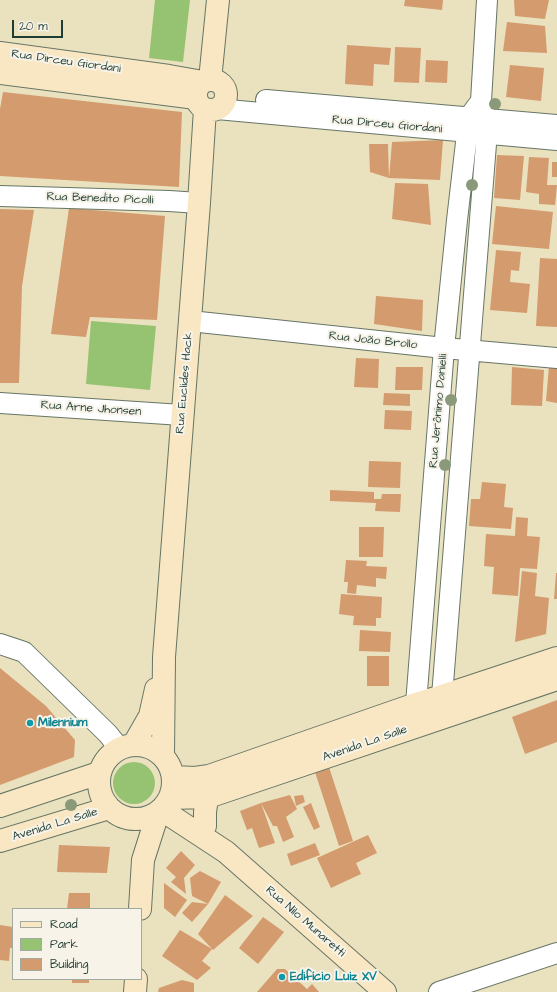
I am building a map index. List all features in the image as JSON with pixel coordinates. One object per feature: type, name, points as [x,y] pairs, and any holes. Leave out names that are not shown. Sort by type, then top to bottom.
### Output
[{"type":"main road","name":"Rua Euclides Hack","points":[[163,755],[164,657],[182,416],[218,0]]},
{"type":"main road","name":"Rua Dirceu Giordani","points":[[0,53],[25,66],[210,96]]},
{"type":"main road","name":"Rua Dirceu Giordani","points":[[0,73],[25,66]]},
{"type":"main road","name":"Rua Euclides Hack","points":[[127,746],[150,716],[164,657]]},
{"type":"main road","name":"Avenida La Salle","points":[[166,800],[421,725],[444,706],[557,658]]},
{"type":"main road","name":"Avenida La Salle","points":[[209,787],[416,704],[444,706],[557,679]]},
{"type":"main road","points":[[140,908],[142,860],[166,800],[170,766],[163,755],[150,746],[127,746],[105,760],[99,773],[99,792],[132,828],[142,860]]},
{"type":"main road","points":[[0,806],[99,773]]},
{"type":"main road","points":[[205,826],[205,812],[209,787]]},
{"type":"main road","points":[[117,813],[144,818],[166,800]]},
{"type":"main road","name":"Rua Nilo Munaretti","points":[[166,800],[205,826],[226,852]]},
{"type":"main road","name":"Rua Nilo Munaretti","points":[[166,800],[385,992]]},
{"type":"main road","name":"Avenida La Salle","points":[[0,841],[117,813]]},
{"type":"main road","points":[[135,992],[136,980]]},
{"type":"street","name":"Rua Jerônimo Danielli","points":[[444,706],[452,559],[479,221],[478,120],[487,0]]},
{"type":"street","name":"Rua Dirceu Giordani","points":[[210,96],[306,110],[380,117],[478,120],[557,125]]},
{"type":"street","name":"Rua Dirceu Giordani","points":[[478,120],[557,140]]},
{"type":"street","name":"Rua Jerônimo Danielli","points":[[421,725],[416,704],[444,348],[457,220],[478,120]]},
{"type":"street","name":"Rua Benedito Picolli","points":[[0,196],[200,203]]},
{"type":"street","points":[[457,220],[479,221]]},
{"type":"street","points":[[451,278],[474,280]]},
{"type":"street","name":"Rua João Brollo","points":[[190,320],[444,348],[557,358]]},
{"type":"street","name":"Rua Arne Jhonsen","points":[[0,403],[182,416]]},
{"type":"street","points":[[436,448],[461,449]]},
{"type":"street","points":[[427,558],[452,559]]},
{"type":"street","points":[[0,644],[24,652],[108,734],[127,746]]},
{"type":"street","points":[[439,992],[557,953]]},
{"type":"green space","points":[[155,0],[190,0],[183,62],[149,58]]},
{"type":"green space","points":[[91,321],[156,326],[150,390],[86,384]]},
{"type":"green space","points":[[134,762],[149,768],[155,783],[149,798],[134,804],[119,798],[113,783],[119,768]]},
{"type":"building","points":[[405,0],[443,0],[442,10],[404,6]]},
{"type":"building","points":[[514,0],[549,0],[545,19],[515,16]]},
{"type":"building","points":[[507,22],[545,26],[547,53],[503,51]]},
{"type":"building","points":[[347,45],[391,48],[389,65],[374,64],[373,86],[345,84]]},
{"type":"building","points":[[395,47],[421,48],[419,83],[394,82]]},
{"type":"building","points":[[426,60],[448,61],[447,83],[425,82]]},
{"type":"building","points":[[510,65],[544,68],[541,101],[506,97]]},
{"type":"building","points":[[3,92],[182,112],[179,187],[0,176],[0,109]]},
{"type":"building","points":[[443,140],[440,180],[389,178],[392,142]]},
{"type":"building","points":[[369,144],[388,144],[389,178],[370,172]]},
{"type":"building","points":[[497,155],[524,156],[520,200],[494,198]]},
{"type":"building","points":[[529,157],[549,158],[547,185],[557,185],[555,205],[539,204],[539,194],[526,192]]},
{"type":"building","points":[[552,162],[557,162],[557,177],[552,177]]},
{"type":"building","points":[[395,183],[428,184],[431,225],[392,219]]},
{"type":"building","points":[[496,206],[553,212],[549,249],[492,244]]},
{"type":"building","points":[[69,208],[165,216],[157,320],[90,317],[86,337],[51,334]]},
{"type":"building","points":[[0,209],[34,210],[22,286],[19,383],[0,383]]},
{"type":"building","points":[[496,250],[521,252],[519,271],[511,270],[510,282],[530,284],[527,313],[490,310]]},
{"type":"building","points":[[540,258],[557,259],[557,327],[536,326]]},
{"type":"building","points":[[376,296],[423,300],[422,331],[374,324]]},
{"type":"building","points":[[356,358],[379,359],[378,388],[354,387]]},
{"type":"building","points":[[549,366],[557,367],[557,403],[546,401]]},
{"type":"building","points":[[396,367],[423,367],[422,390],[395,390]]},
{"type":"building","points":[[512,367],[544,370],[542,406],[511,405]]},
{"type":"building","points":[[384,393],[410,394],[410,406],[383,405]]},
{"type":"building","points":[[385,410],[412,411],[411,430],[384,429]]},
{"type":"building","points":[[369,461],[401,462],[400,488],[368,487]]},
{"type":"building","points":[[482,482],[506,484],[504,507],[513,508],[511,529],[469,526],[471,499],[480,499]]},
{"type":"building","points":[[330,490],[374,492],[374,499],[381,499],[382,494],[401,494],[400,512],[375,511],[376,503],[330,501]]},
{"type":"building","points":[[516,517],[528,518],[527,536],[540,537],[537,569],[520,568],[518,596],[492,594],[494,567],[484,566],[486,534],[515,536]]},
{"type":"building","points":[[359,527],[384,527],[383,557],[359,557]]},
{"type":"building","points":[[346,560],[367,561],[366,566],[387,567],[386,579],[376,578],[376,587],[357,585],[356,594],[347,593],[348,582],[344,582]]},
{"type":"building","points":[[522,571],[537,573],[535,596],[549,598],[546,634],[515,642]]},
{"type":"building","points":[[556,573],[557,599],[554,599]]},
{"type":"building","points":[[341,594],[382,597],[381,618],[376,618],[376,626],[353,625],[354,616],[339,614]]},
{"type":"building","points":[[360,630],[391,632],[390,652],[359,651]]},
{"type":"building","points":[[367,656],[389,656],[389,686],[367,686]]},
{"type":"building","name":"Milennium","points":[[0,668],[46,706],[75,740],[74,757],[0,785]]},
{"type":"building","points":[[557,700],[557,742],[525,754],[512,717]]},
{"type":"building","points":[[329,767],[353,841],[339,846],[315,772]]},
{"type":"building","points":[[290,795],[297,809],[286,817],[294,837],[283,842],[277,826],[273,826],[261,803]]},
{"type":"building","points":[[303,795],[305,802],[296,806],[294,796]]},
{"type":"building","points":[[261,803],[275,843],[259,848],[252,828],[247,830],[240,811]]},
{"type":"building","points":[[311,803],[320,827],[314,830],[303,807]]},
{"type":"building","points":[[368,835],[377,853],[356,863],[361,874],[331,888],[317,858]]},
{"type":"building","points":[[315,843],[320,855],[291,866],[287,854]]},
{"type":"building","points":[[59,845],[110,847],[107,873],[57,872]]},
{"type":"building","points":[[181,851],[195,865],[184,878],[186,894],[171,882],[176,877],[166,868]]},
{"type":"building","points":[[200,871],[221,882],[208,904],[192,896],[190,878]]},
{"type":"building","points":[[164,883],[187,900],[175,917],[164,908]]},
{"type":"building","points":[[69,893],[90,893],[90,908],[67,908]]},
{"type":"building","points":[[225,895],[253,916],[213,950],[198,934]]},
{"type":"building","points":[[192,902],[208,904],[192,922],[182,913]]},
{"type":"building","points":[[263,917],[284,932],[258,964],[239,948]]},
{"type":"building","points":[[0,925],[12,927],[12,948],[10,948],[9,961],[0,960]]},
{"type":"building","points":[[180,930],[212,949],[202,961],[211,968],[197,980],[162,956]]},
{"type":"building","name":"Edifício Luiz XV","points":[[277,969],[285,969],[307,989],[312,984],[319,992],[257,992]]},
{"type":"building","points":[[72,980],[89,980],[89,983],[72,983]]},
{"type":"building","points":[[182,980],[194,983],[194,992],[158,992],[159,988]]},
{"type":"place","name":"Milennium","points":[[30,723]]},
{"type":"place","name":"Edifício Luiz XV","points":[[282,977]]}]
